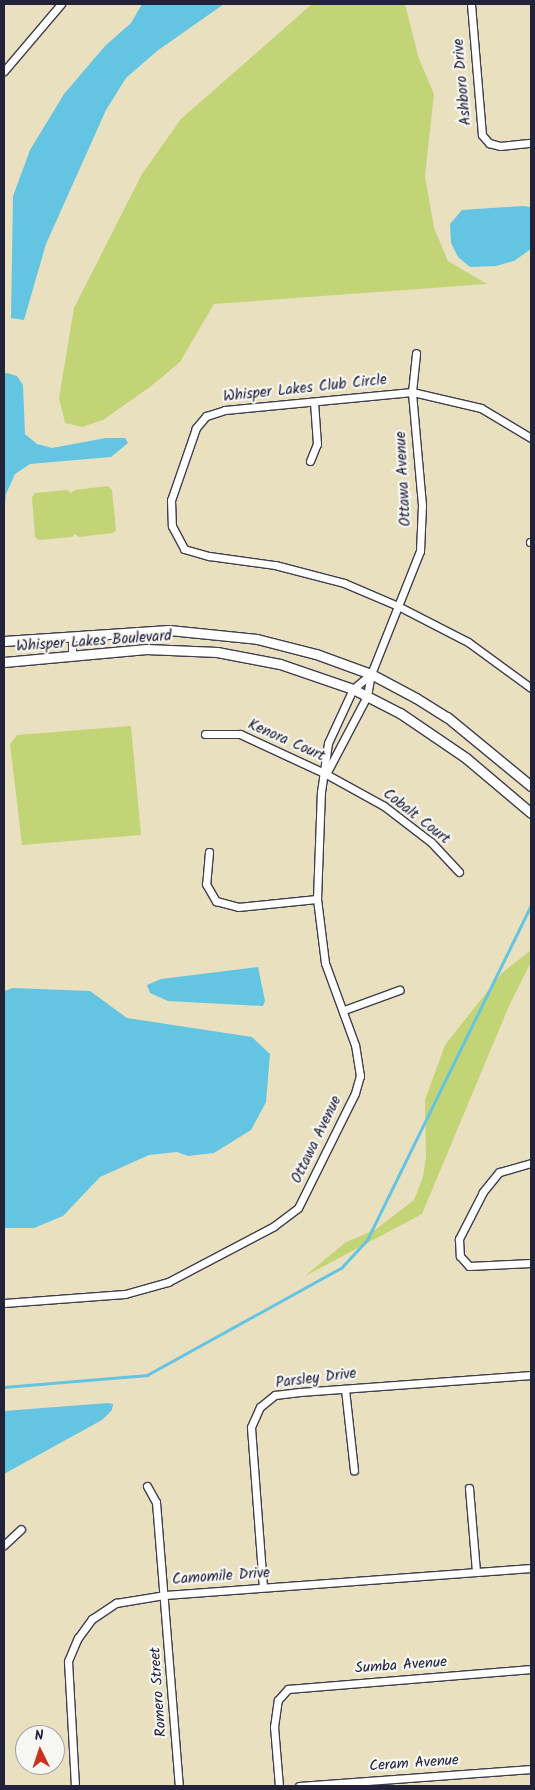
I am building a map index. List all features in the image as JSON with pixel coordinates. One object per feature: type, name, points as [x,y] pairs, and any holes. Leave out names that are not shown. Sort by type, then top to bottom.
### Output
[{"type":"street","points":[[4,71],[61,4]]},
{"type":"street","name":"Ashboro Drive","points":[[471,4],[482,136],[490,143],[500,146],[531,143]]},
{"type":"street","name":"Ottawa Avenue","points":[[326,774],[367,696],[371,674],[420,551],[422,505],[412,392],[416,353]]},
{"type":"street","name":"Whisper Lakes Club Circle","points":[[531,438],[481,408],[412,392],[225,410],[206,416],[196,428],[172,500],[172,526],[184,549],[208,556],[275,565],[344,584],[398,606],[468,642],[531,688]]},
{"type":"street","points":[[310,461],[317,444],[314,402]]},
{"type":"street","name":"Whisper Lakes Boulevard","points":[[4,642],[133,631],[206,632],[257,639],[316,654],[371,674],[446,717],[531,786]]},
{"type":"street","points":[[72,636],[72,655]]},
{"type":"street","name":"Whisper Lakes Boulevard","points":[[4,662],[146,649],[216,652],[280,664],[353,689],[432,733],[531,813]]},
{"type":"street","name":"Ottawa Avenue","points":[[4,1303],[125,1294],[168,1282],[274,1226],[298,1208],[355,1093],[360,1076],[355,1045],[326,963],[317,900],[321,792],[326,774],[328,743],[353,689],[371,674]]},
{"type":"street","name":"Kenora Court","points":[[205,734],[240,734],[326,774]]},
{"type":"street","name":"Cobalt Court","points":[[326,774],[384,806],[431,842],[459,872]]},
{"type":"street","points":[[209,852],[206,884],[216,901],[238,907],[317,900]]},
{"type":"street","points":[[344,1010],[399,990]]},
{"type":"street","points":[[531,1163],[499,1172],[483,1192],[459,1239],[460,1256],[469,1266],[531,1263]]},
{"type":"street","name":"Parsley Drive","points":[[263,1587],[251,1427],[260,1407],[275,1395],[531,1375]]},
{"type":"street","points":[[345,1389],[354,1471]]},
{"type":"street","name":"Romero Street","points":[[147,1486],[156,1502],[179,1786]]},
{"type":"street","points":[[469,1488],[476,1572]]},
{"type":"street","points":[[4,1545],[21,1529]]},
{"type":"street","name":"Camomile Drive","points":[[75,1786],[68,1661],[78,1638],[92,1619],[116,1603],[165,1595],[531,1568]]},
{"type":"street","name":"Sumba Avenue","points":[[279,1786],[274,1727],[278,1700],[288,1689],[531,1669]]},
{"type":"street","name":"Ceram Avenue","points":[[299,1786],[531,1769]]},
{"type":"green space","points":[[312,4],[405,4],[419,59],[434,94],[425,176],[434,228],[448,261],[487,284],[214,304],[180,362],[150,387],[103,420],[82,427],[65,423],[59,398],[74,308],[142,174],[181,119]]},
{"type":"green space","points":[[108,486],[112,490],[116,530],[113,533],[79,537],[75,534],[72,537],[39,540],[35,537],[32,497],[35,493],[67,490],[71,493],[75,490]]},
{"type":"green space","points":[[131,726],[141,835],[22,845],[10,744],[17,735]]},
{"type":"green space","points":[[531,950],[531,962],[509,1006],[422,1214],[305,1276],[346,1242],[375,1230],[414,1200],[423,1177],[426,1157],[425,1100],[445,1045],[502,973]]},
{"type":"water","points":[[142,4],[224,4],[157,51],[126,78],[106,110],[46,244],[24,320],[11,318],[13,196],[30,150],[64,94],[105,46],[131,23]]},
{"type":"water","points":[[531,207],[531,249],[514,261],[496,266],[470,267],[458,257],[451,243],[450,224],[462,210]]},
{"type":"water","points":[[4,374],[17,376],[23,385],[25,434],[37,444],[52,448],[106,438],[125,438],[128,443],[111,457],[30,464],[15,474],[6,494],[4,515]]},
{"type":"water","points":[[258,967],[265,1001],[263,1006],[168,1001],[150,993],[147,985],[161,979]]},
{"type":"water","points":[[13,988],[90,991],[127,1018],[252,1037],[270,1054],[266,1102],[251,1130],[214,1153],[188,1156],[177,1152],[149,1155],[100,1177],[63,1216],[34,1228],[4,1228],[4,991]]},
{"type":"water","points":[[113,1404],[112,1410],[102,1420],[4,1474],[4,1411]]},
{"type":"waterway","points":[[4,1387],[147,1375],[341,1268],[367,1240],[531,905]]}]
